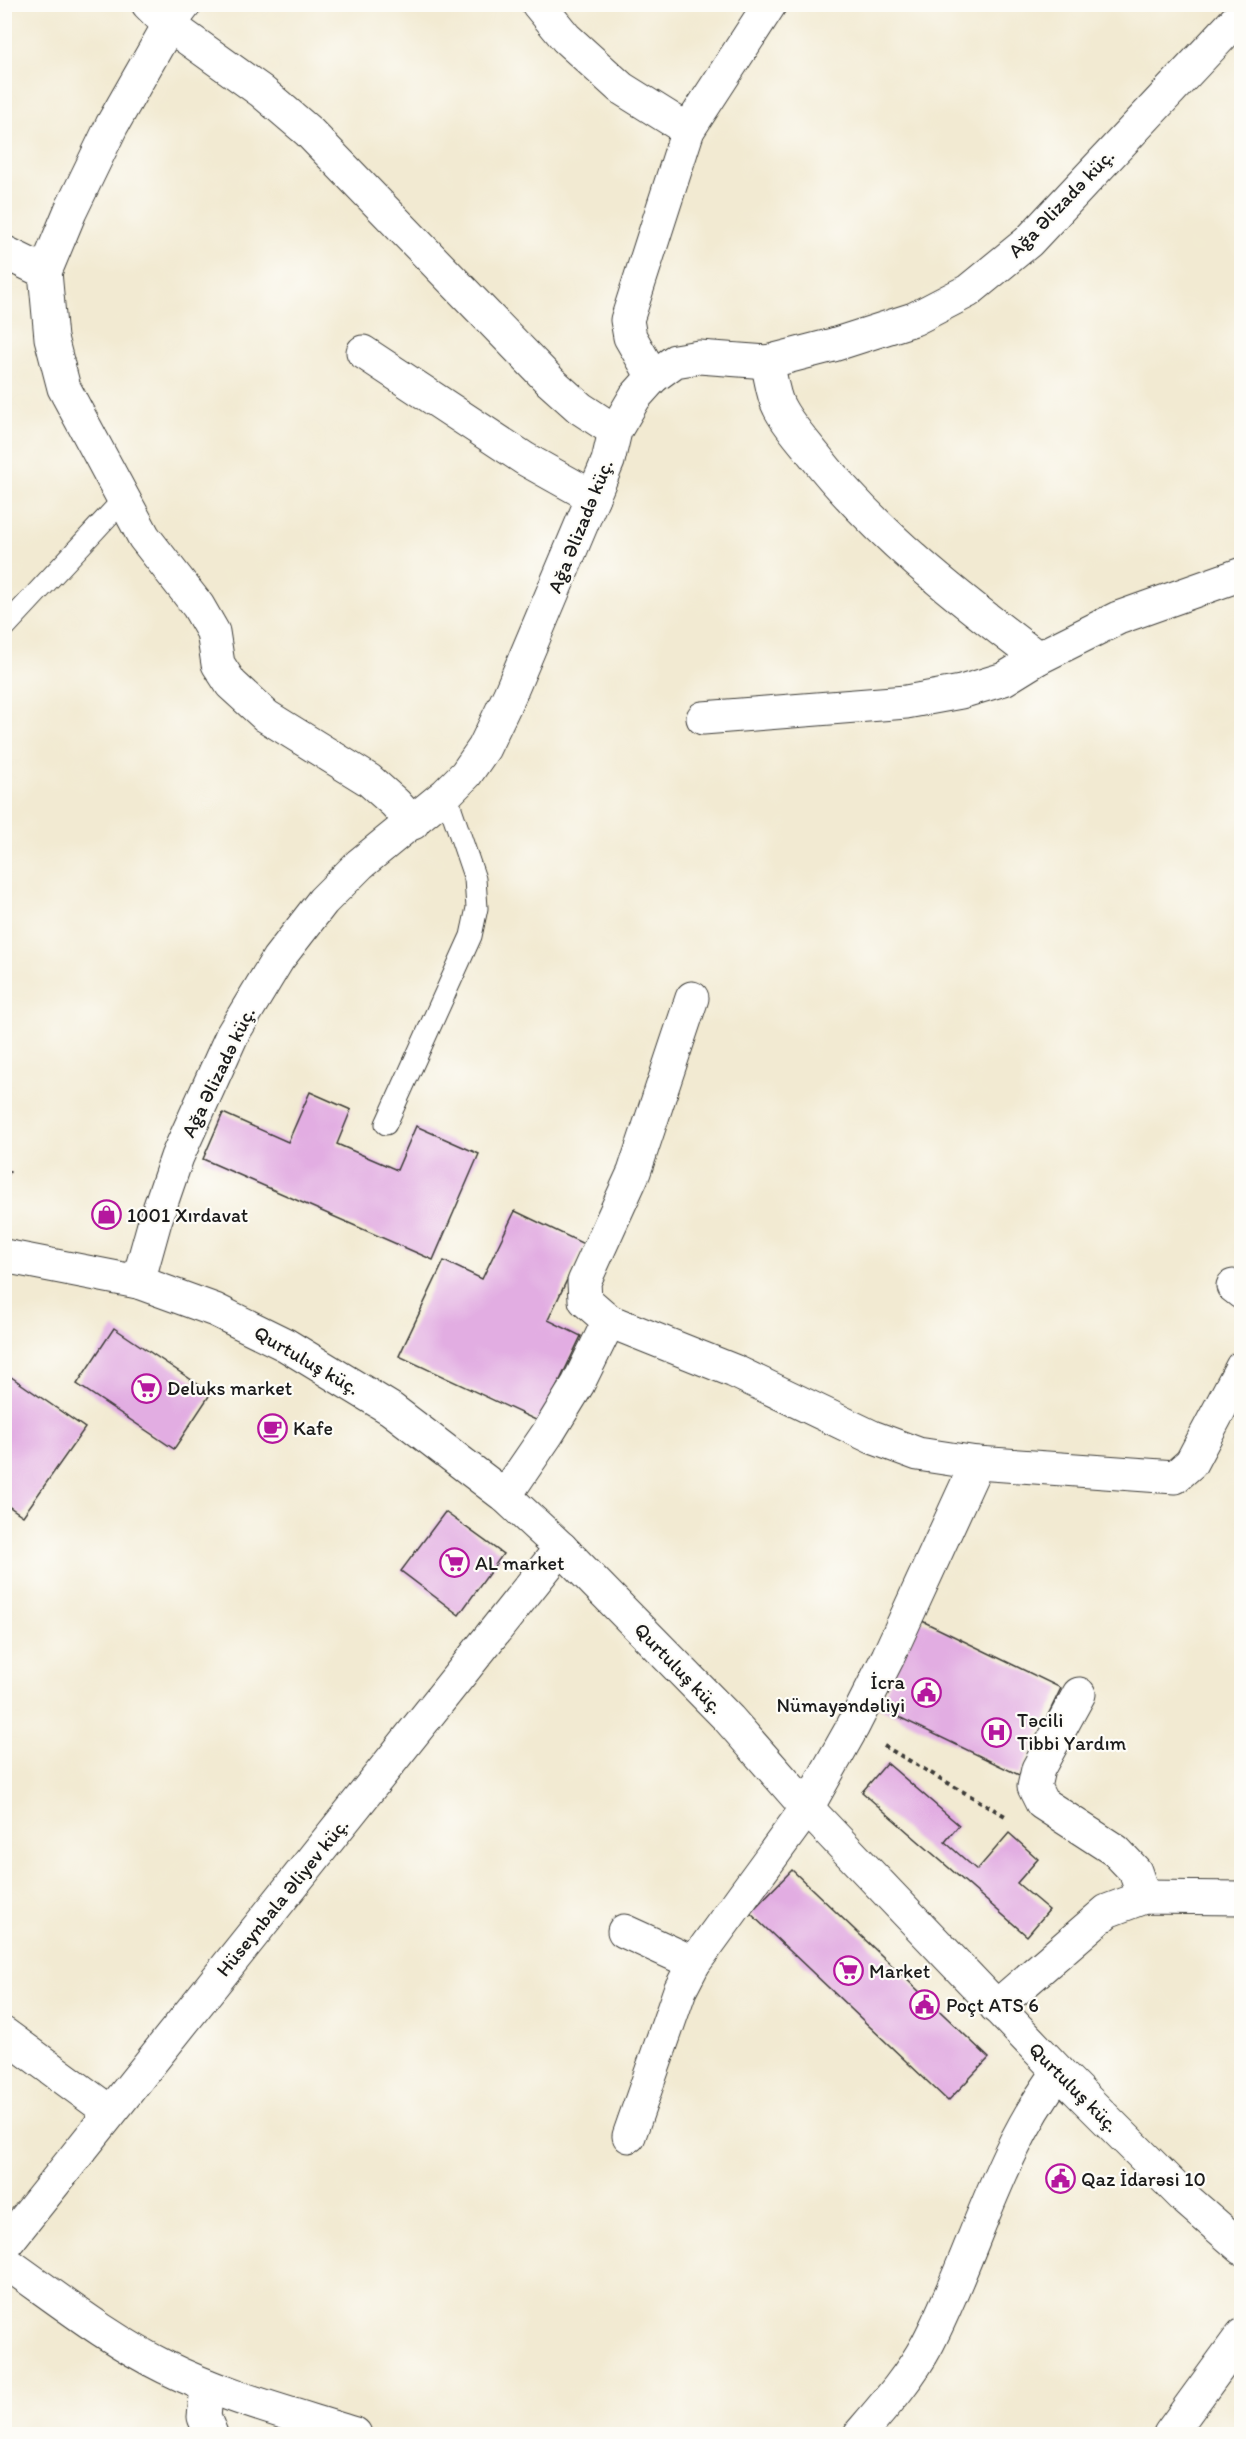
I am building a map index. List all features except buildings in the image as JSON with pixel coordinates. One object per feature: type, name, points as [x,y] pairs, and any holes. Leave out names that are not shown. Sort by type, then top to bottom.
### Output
[{"type":"street","points":[[538,4],[566,39],[621,88],[688,130]]},
{"type":"street","points":[[652,377],[630,337],[627,320],[688,130],[770,4]]},
{"type":"street","points":[[412,823],[395,803],[369,780],[266,716],[231,684],[218,664],[213,632],[198,606],[144,537],[64,388],[51,338],[45,272],[70,212],[167,11],[309,132],[550,382],[580,408],[615,431]]},
{"type":"street","name":"Ağa Əlizadə küç.","points":[[138,1282],[155,1221],[177,1157],[238,1026],[278,959],[322,901],[360,864],[446,794],[466,774],[484,748],[608,461],[615,431],[635,397],[652,377],[675,361],[699,357],[767,363],[914,319],[968,291],[1028,242],[1242,14]]},
{"type":"street","points":[[4,252],[45,272]]},
{"type":"street","points":[[363,352],[525,459],[593,497]]},
{"type":"street","points":[[767,363],[778,406],[831,476],[886,533],[973,609],[1038,658]]},
{"type":"street","points":[[703,718],[906,702],[961,692],[1004,679],[1038,658],[1118,618],[1242,574]]},
{"type":"street","points":[[692,998],[634,1172],[584,1282],[585,1300],[609,1322],[734,1371],[872,1437],[918,1454],[977,1463],[1175,1477],[1191,1463],[1242,1366]]},
{"type":"street","name":"Qurtuluş küç.","points":[[4,1256],[138,1282],[215,1310],[286,1345],[391,1409],[505,1496],[561,1548],[729,1719],[807,1809],[1059,2072],[1187,2200],[1242,2248]]},
{"type":"street","points":[[505,1496],[578,1384],[609,1322]]},
{"type":"street","points":[[629,2136],[680,1990],[694,1963],[807,1809],[852,1728],[898,1635],[977,1463]]},
{"type":"street","name":"Hüseynbala Əliyev küç.","points":[[4,2246],[561,1548]]},
{"type":"street","points":[[1078,1694],[1038,1769],[1034,1787],[1042,1803],[1116,1851],[1135,1871],[1144,1897]]},
{"type":"street","points":[[996,2007],[1107,1911],[1144,1897],[1242,1898]]},
{"type":"street","points":[[624,1931],[694,1963]]},
{"type":"street","points":[[4,2034],[110,2112]]},
{"type":"street","points":[[860,2434],[898,2389],[928,2343],[1015,2142],[1044,2092],[1059,2072]]},
{"type":"street","points":[[4,2261],[108,2334],[164,2367],[207,2386],[355,2434]]},
{"type":"street","points":[[1170,2434],[1242,2335]]},
{"type":"street","points":[[207,2386],[204,2417],[211,2434]]},
{"type":"lane","points":[[4,628],[123,500]]},
{"type":"lane","points":[[386,1124],[471,936],[477,908],[475,879],[446,794]]},
{"type":"path","points":[[852,1728],[1002,1814],[1010,1821]]},
{"type":"place","name":"1001 Xırdavat","points":[[106,1215]]},
{"type":"place","name":"Deluks market","points":[[146,1388]]},
{"type":"place","name":"Kafe","points":[[272,1428]]},
{"type":"place","name":"AL market","points":[[454,1563]]},
{"type":"place","name":"İcra Nümayəndəliyi","points":[[926,1693]]},
{"type":"place","name":"Təcili Tibbi Yardım","points":[[996,1732]]},
{"type":"place","name":"Market","points":[[848,1971]]},
{"type":"place","name":"Poçt ATS 6","points":[[925,2005]]},
{"type":"place","name":"Qaz İdarəsi 10","points":[[1060,2179]]}]
